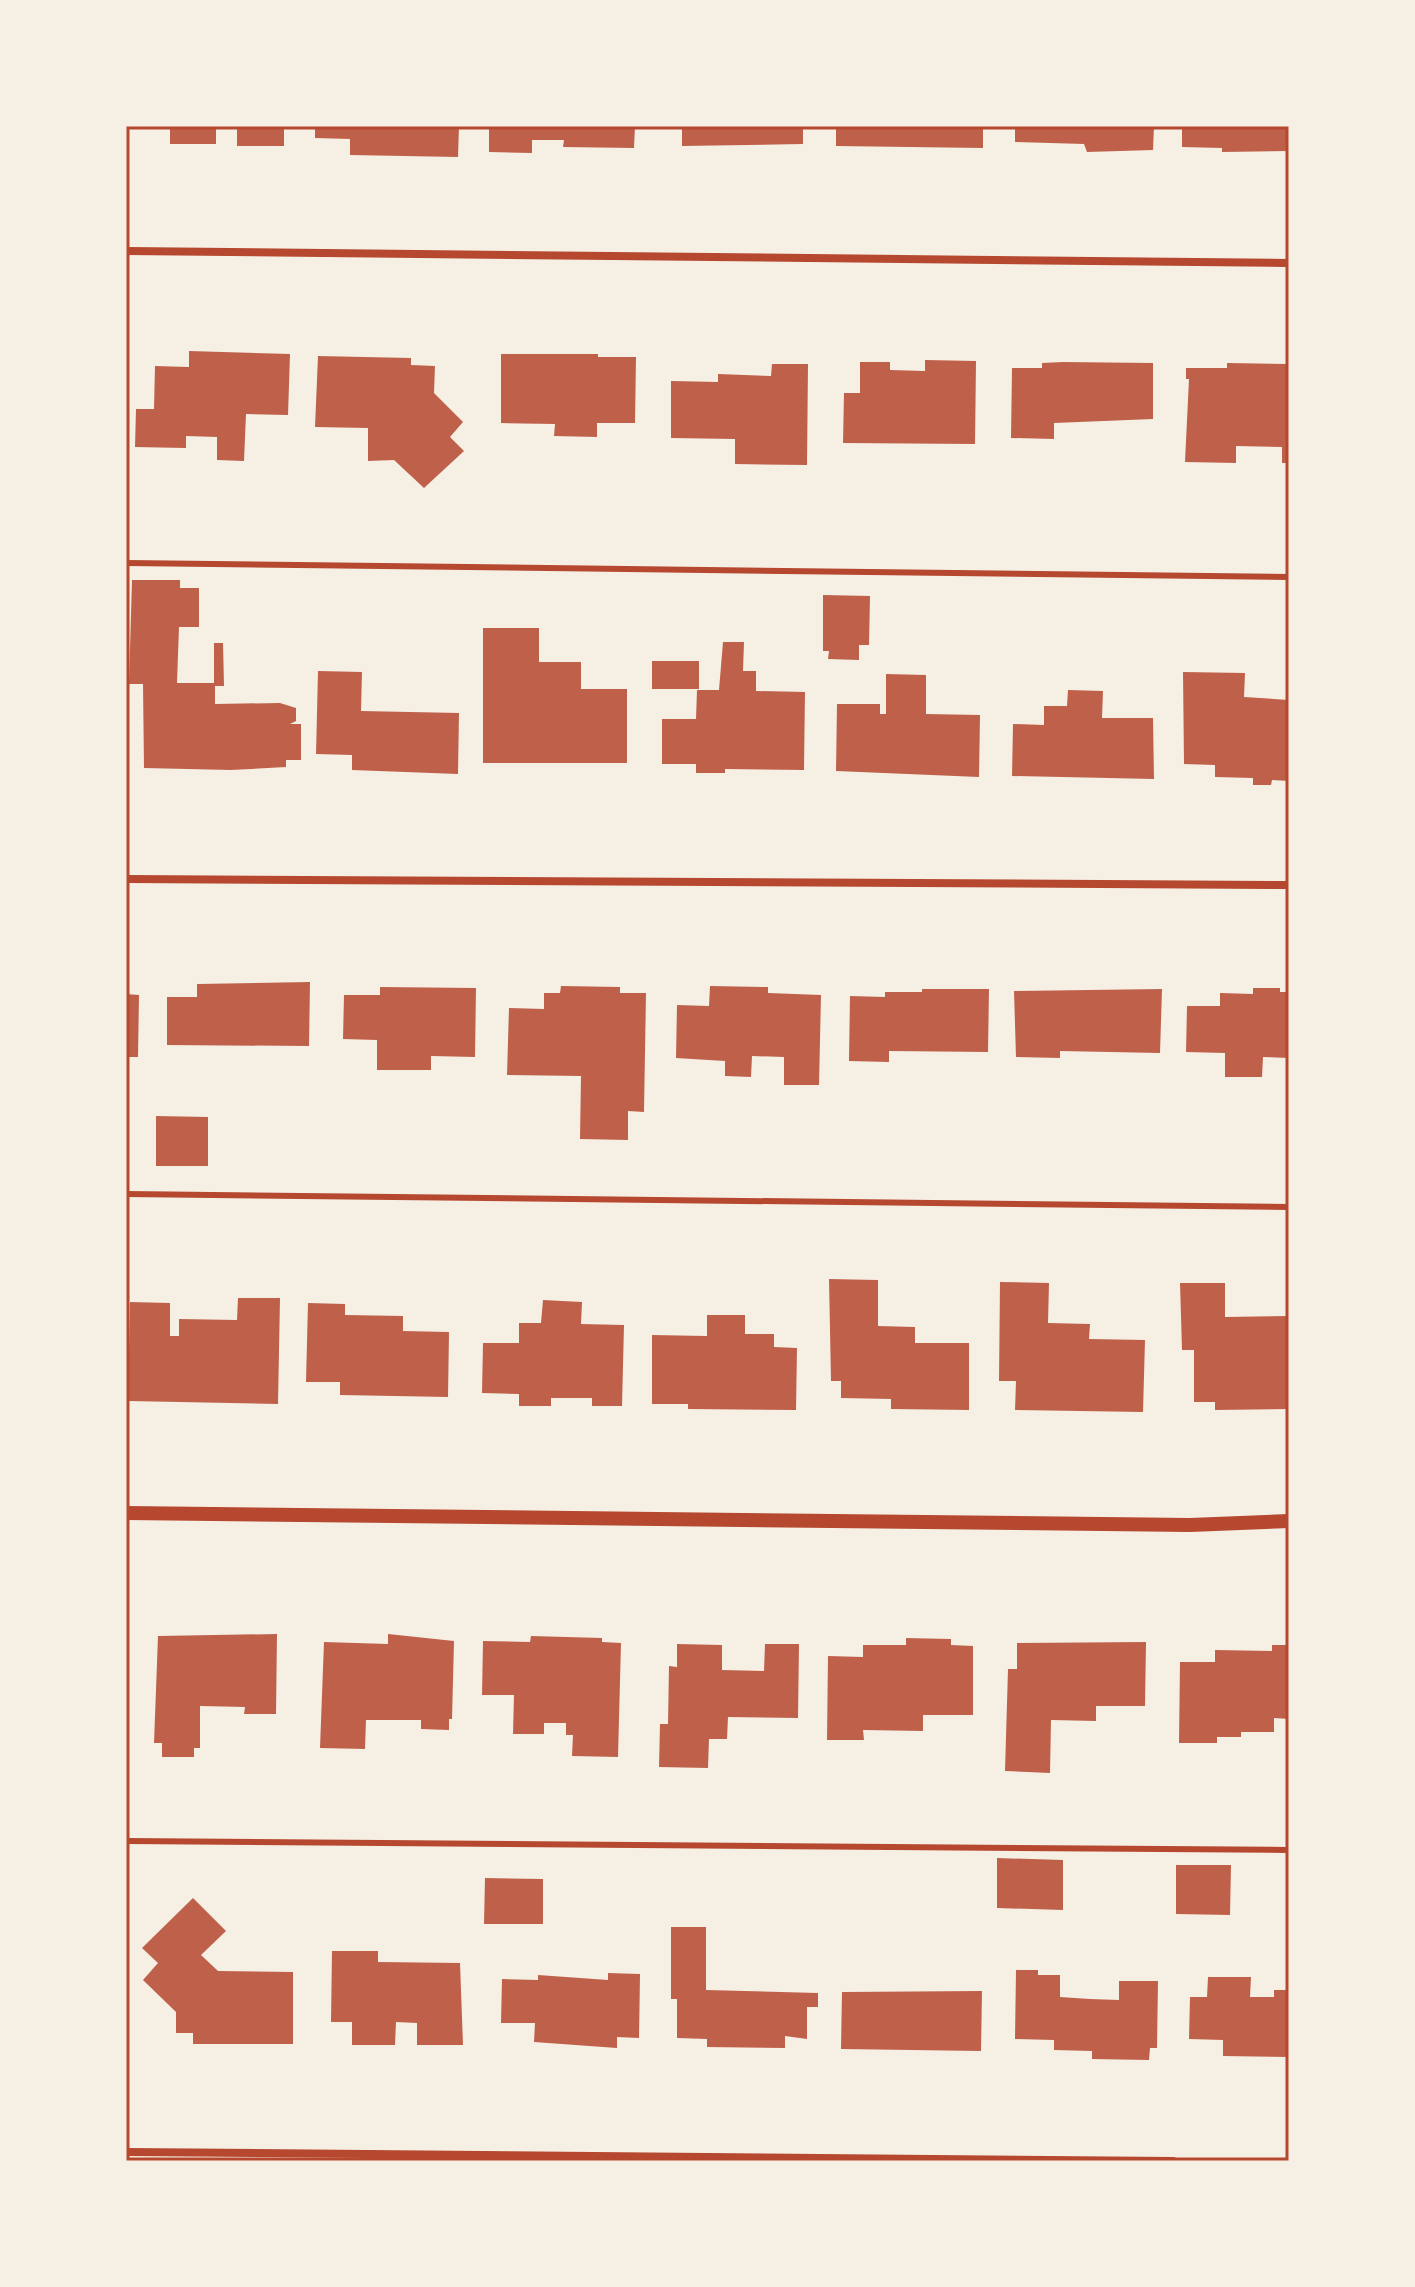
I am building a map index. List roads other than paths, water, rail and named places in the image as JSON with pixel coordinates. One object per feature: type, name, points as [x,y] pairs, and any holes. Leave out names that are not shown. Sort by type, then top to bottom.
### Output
[{"type":"street","points":[[126,251],[1289,263]]},
{"type":"street","points":[[126,879],[1289,885]]},
{"type":"street","points":[[126,1513],[1174,1525],[1289,1521]]},
{"type":"street","points":[[126,2152],[1173,2161]]},
{"type":"lane","points":[[126,563],[1289,577]]},
{"type":"lane","points":[[126,1194],[1289,1207]]},
{"type":"lane","points":[[126,1841],[1289,1850]]}]
